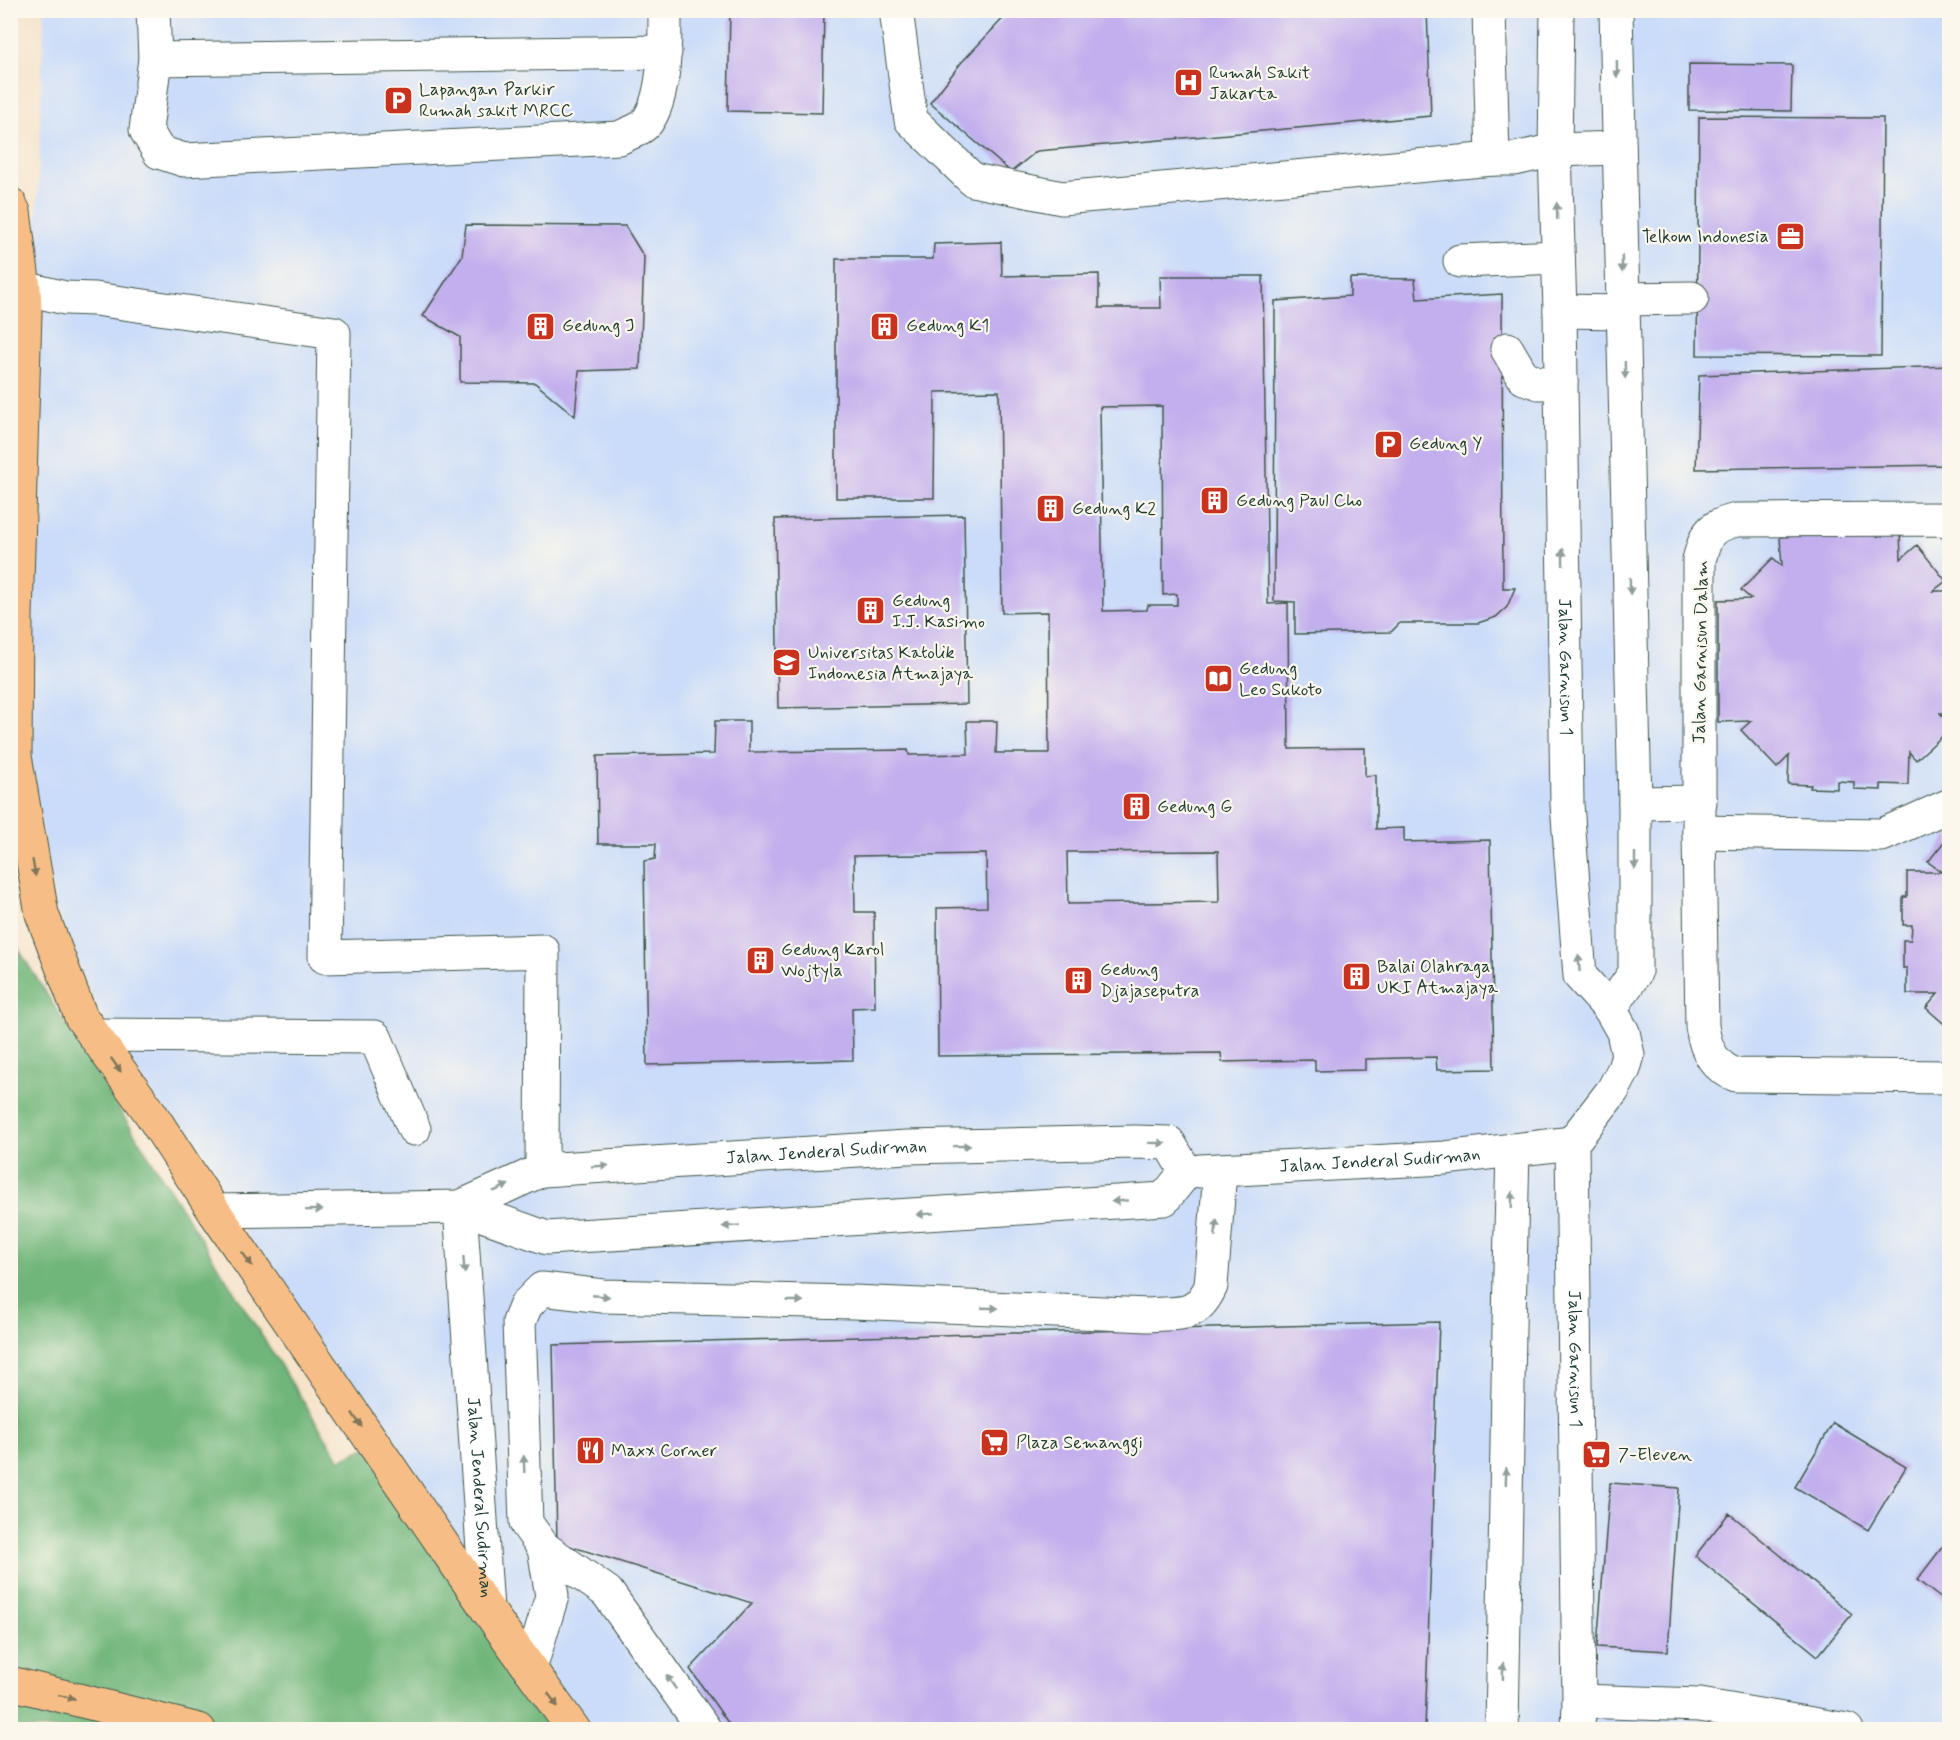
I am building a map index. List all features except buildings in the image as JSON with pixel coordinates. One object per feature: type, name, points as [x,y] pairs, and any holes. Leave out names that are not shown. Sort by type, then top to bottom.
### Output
[{"type":"highway","points":[[10,204],[14,212],[24,288],[15,756],[42,914],[81,1017],[151,1114],[214,1211],[487,1609],[574,1730]]},
{"type":"highway","points":[[10,1683],[199,1730]]},
{"type":"street","points":[[153,10],[155,59],[146,130],[159,152],[184,160],[619,138],[646,124],[657,103],[665,52],[664,10]]},
{"type":"street","points":[[896,10],[911,120],[972,180],[1062,198],[1493,159],[1515,159],[1555,150],[1619,148]]},
{"type":"street","points":[[1489,10],[1493,159]]},
{"type":"street","name":"Jalan Garnisun 1","points":[[1557,10],[1555,150],[1560,311],[1567,804],[1580,976],[1610,1009],[1623,1032],[1628,1055],[1624,1069],[1613,1090],[1572,1143],[1579,1715]]},
{"type":"street","points":[[1610,1009],[1635,973],[1635,802],[1616,10]]},
{"type":"street","points":[[155,59],[665,52]]},
{"type":"street","points":[[1460,261],[1558,257]]},
{"type":"street","points":[[24,288],[65,298],[96,298],[334,333],[325,957],[543,951],[542,1170]]},
{"type":"street","points":[[1560,311],[1692,298]]},
{"type":"street","points":[[1507,350],[1524,378],[1539,383],[1561,382]]},
{"type":"street","name":"Jalan Garnisun Dalam","points":[[1950,522],[1944,519],[1736,520],[1719,525],[1706,535],[1700,560],[1699,817],[1702,1026],[1708,1052],[1716,1063],[1725,1071],[1736,1075],[1950,1077]]},
{"type":"street","points":[[1635,802],[1699,817],[1882,835],[1950,805]]},
{"type":"street","points":[[94,1035],[375,1037],[414,1129]]},
{"type":"street","name":"Jalan Jenderal Sudirman","points":[[460,1207],[542,1170],[906,1147],[1169,1143],[1186,1172]]},
{"type":"street","name":"Jalan Jenderal Sudirman","points":[[214,1211],[460,1207],[547,1239],[1164,1199],[1186,1172],[1445,1158],[1572,1143]]},
{"type":"street","points":[[1502,1730],[1513,1150]]},
{"type":"street","points":[[705,1730],[607,1592],[544,1548],[526,1523],[519,1322],[526,1305],[543,1288],[603,1296],[853,1302],[1148,1315],[1193,1320],[1211,1286],[1221,1171]]},
{"type":"street","name":"Jalan Jenderal Sudirman","points":[[460,1207],[487,1609]]},
{"type":"street","points":[[530,1669],[552,1596],[544,1548]]},
{"type":"street","points":[[1579,1715],[1700,1705],[1847,1730]]},
{"type":"shaded area","points":[[44,11],[1949,11],[1949,1729],[576,1729],[99,1014],[56,909],[28,751],[25,575]]},
{"type":"green space","points":[[10,936],[340,1460],[374,1444],[576,1729],[11,1729]]},
{"type":"place","name":"Rumah Sakit Jakarta","points":[[1188,83]]},
{"type":"place","name":"Lapangan Parkir Rumah sakit MRCC","points":[[398,100]]},
{"type":"place","name":"Telkom Indonesia","points":[[1790,237]]},
{"type":"place","name":"Gedung J","points":[[541,326]]},
{"type":"place","name":"Gedung K1","points":[[885,326]]},
{"type":"place","name":"Gedung Y","points":[[1388,444]]},
{"type":"place","name":"Gedung Paul Cho","points":[[1215,501]]},
{"type":"place","name":"Gedung K2","points":[[1051,509]]},
{"type":"place","name":"Gedung I.J. Kasimo","points":[[871,611]]},
{"type":"place","name":"Universitas Katolik Indonesia Atmajaya","points":[[787,663]]},
{"type":"place","name":"Gedung Leo Sukoto","points":[[1218,679]]},
{"type":"place","name":"Gedung G","points":[[1136,807]]},
{"type":"place","name":"Gedung Karol Wojtyla","points":[[760,960]]},
{"type":"place","name":"Balai Olahraga UKI Atmajaya","points":[[1356,977]]},
{"type":"place","name":"Gedung Djajaseputra","points":[[1079,980]]},
{"type":"place","name":"Plaza Semanggi","points":[[995,1443]]},
{"type":"place","name":"Maxx Corner","points":[[590,1451]]},
{"type":"place","name":"7-Eleven","points":[[1597,1455]]}]
